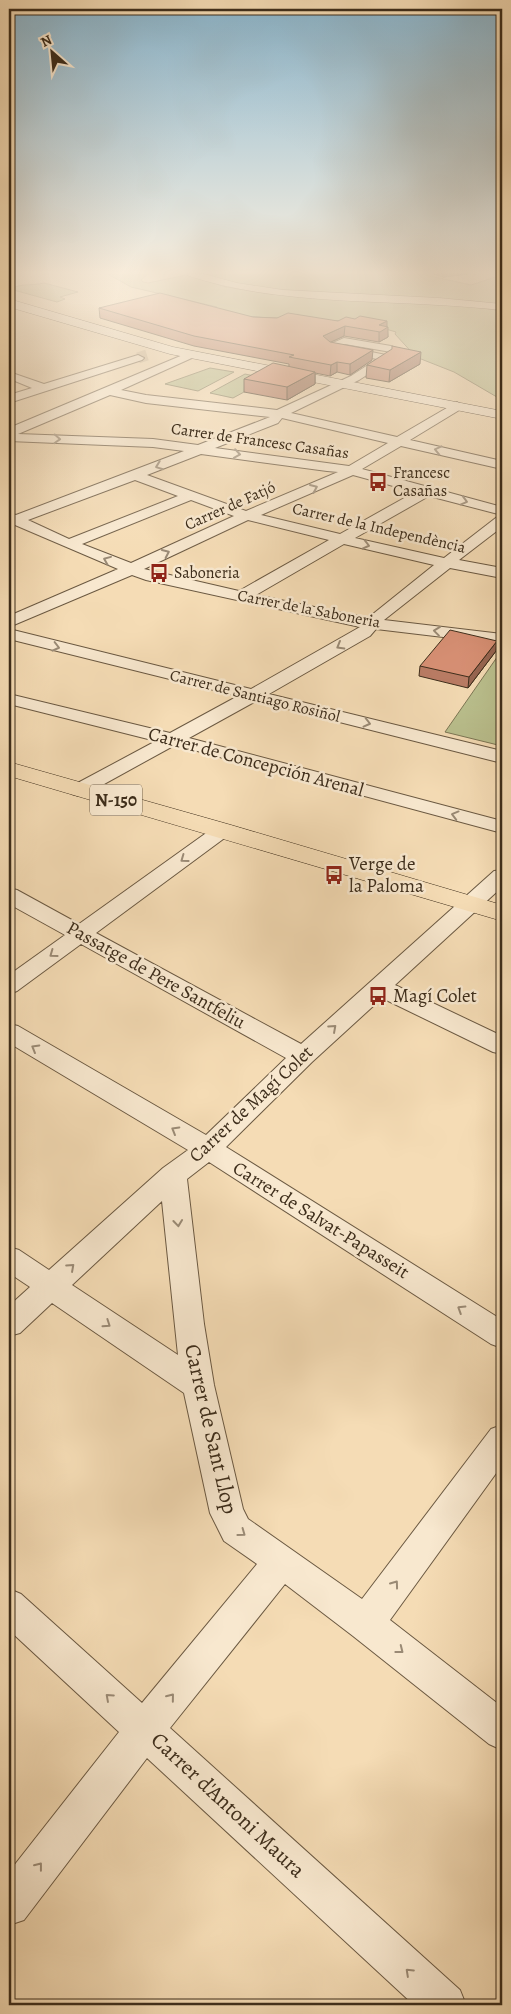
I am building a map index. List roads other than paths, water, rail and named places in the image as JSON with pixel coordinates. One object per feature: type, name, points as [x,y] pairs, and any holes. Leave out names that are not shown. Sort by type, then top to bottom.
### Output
[{"type":"main road","name":"N-150","points":[[9,770],[224,830],[502,913]]},
{"type":"street","points":[[9,399],[108,368]]},
{"type":"street","points":[[9,435],[161,368]]},
{"type":"street","points":[[257,368],[502,415]]},
{"type":"street","points":[[11,519],[135,475],[274,420],[279,414],[355,378],[371,368]]},
{"type":"street","points":[[9,379],[15,377],[44,388]]},
{"type":"street","points":[[139,397],[165,389]]},
{"type":"street","points":[[109,391],[139,397],[279,414],[502,465]]},
{"type":"street","points":[[206,405],[223,395]]},
{"type":"street","points":[[247,410],[259,400]]},
{"type":"street","name":"Carrer de Fatjó","points":[[9,622],[131,570],[247,516],[340,477],[457,406]]},
{"type":"street","points":[[9,418],[29,426]]},
{"type":"street","name":"Carrer de Francesc Casañas","points":[[9,435],[153,443],[349,470],[502,511]]},
{"type":"street","name":"Carrer de la Independència","points":[[135,475],[247,516],[421,558],[502,573]]},
{"type":"street","points":[[242,596],[427,491]]},
{"type":"street","points":[[68,544],[192,495]]},
{"type":"street","name":"Carrer de la Saboneria","points":[[11,519],[146,575],[351,620],[502,639]]},
{"type":"street","points":[[79,790],[252,696],[364,632],[379,616],[502,520]]},
{"type":"street","name":"Carrer de Santiago Rosiñol","points":[[9,634],[502,757]]},
{"type":"street","name":"Carrer de Concepción Arenal","points":[[9,699],[171,739],[502,827]]},
{"type":"street","points":[[9,986],[224,830]]},
{"type":"street","name":"Carrer de Magí Colet","points":[[9,1324],[173,1175],[208,1149],[303,1056],[502,876]]},
{"type":"street","name":"Passatge de Pere Santfeliu","points":[[9,895],[303,1056]]},
{"type":"street","points":[[379,986],[502,1046]]},
{"type":"street","name":"Carrer de Salvat-Papasseit","points":[[9,1032],[208,1149],[502,1335]]},
{"type":"street","name":"Carrer de Sant Llop","points":[[173,1175],[189,1324],[198,1385],[227,1514],[236,1530],[282,1561],[366,1623],[502,1731]]},
{"type":"street","points":[[9,1258],[198,1385]]},
{"type":"street","points":[[366,1623],[502,1439]]},
{"type":"street","points":[[9,1905],[145,1729],[282,1561]]},
{"type":"street","name":"Carrer d'Antoni Maura","points":[[9,1606],[445,2005]]},
{"type":"place","name":"Francesc Casañas","points":[[378,482]]},
{"type":"place","name":"Saboneria","points":[[159,573]]},
{"type":"place","name":"Verge de la Paloma","points":[[334,875]]},
{"type":"place","name":"Magí Colet","points":[[378,996]]}]
